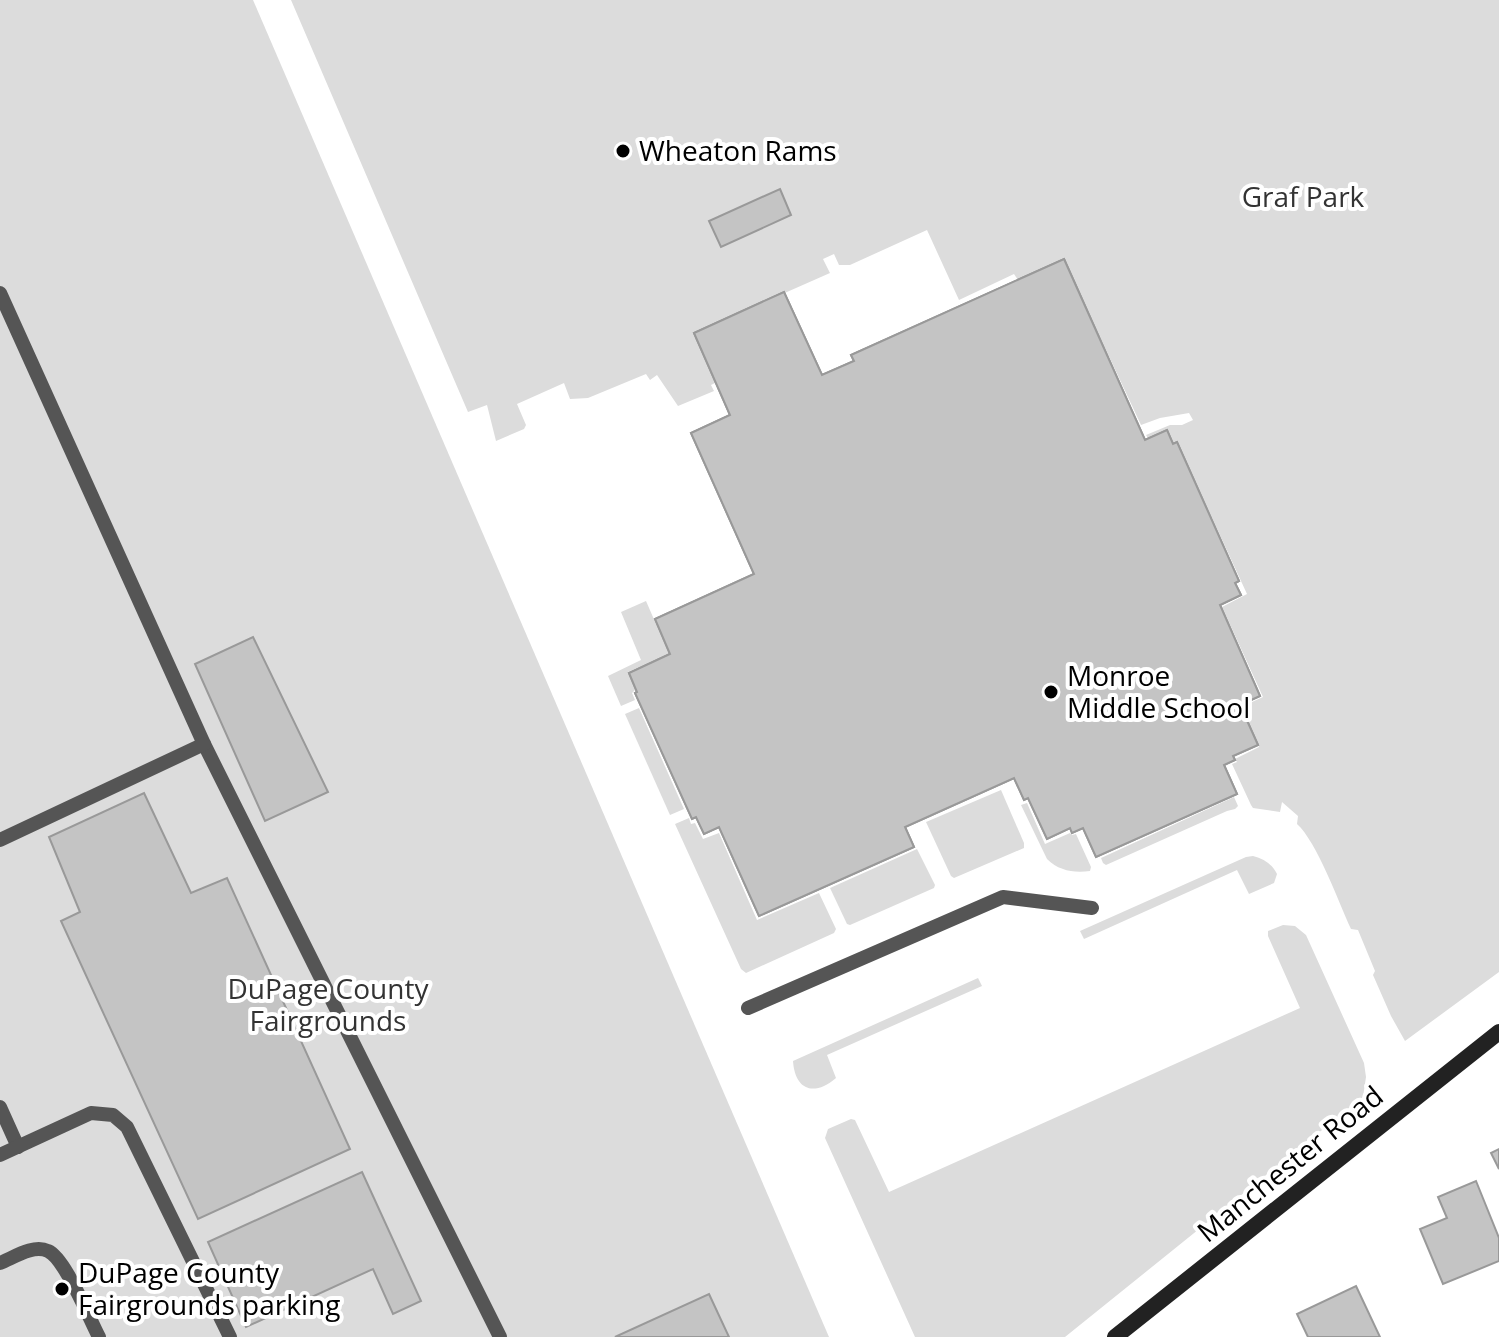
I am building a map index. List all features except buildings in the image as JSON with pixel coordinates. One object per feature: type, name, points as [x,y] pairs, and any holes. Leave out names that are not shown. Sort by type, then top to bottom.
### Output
[{"type":"street","name":"Manchester Road","points":[[1115,1337],[1499,1032]]},
{"type":"lane","points":[[0,293],[6,324],[204,744],[500,1337]]},
{"type":"lane","points":[[0,840],[204,744]]},
{"type":"lane","points":[[748,1008],[1003,897],[1092,908]]},
{"type":"lane","points":[[0,1107],[18,1147]]},
{"type":"lane","points":[[0,1155],[91,1113],[113,1115],[127,1127],[230,1337]]},
{"type":"lane","points":[[0,1263],[31,1250],[47,1250],[62,1262],[99,1337]]},
{"type":"green space","name":"DuPage County Fairgrounds","points":[[0,0],[253,0],[829,1337],[0,1337]]},
{"type":"green space","name":"Graf Park","points":[[291,0],[1499,0],[1499,972],[1405,1041],[1373,975],[1375,971],[1358,930],[1351,929],[1320,858],[1297,824],[1298,816],[1282,802],[1280,812],[1253,808],[1251,805],[1232,764],[1237,762],[1235,759],[1259,747],[1241,707],[1263,697],[1222,607],[1247,594],[1177,442],[1173,443],[1167,430],[1148,438],[1146,435],[1193,420],[1189,413],[1141,425],[1064,260],[1018,280],[1014,274],[959,300],[927,230],[850,265],[839,265],[834,254],[823,259],[830,273],[694,333],[715,383],[711,385],[714,391],[678,406],[657,375],[650,380],[646,374],[588,398],[570,399],[564,383],[517,404],[526,425],[524,429],[496,441],[487,405],[468,412]]},
{"type":"green space","points":[[646,601],[669,654],[628,672],[635,690],[632,693],[635,700],[621,706],[608,676],[641,660],[621,612]]},
{"type":"green space","points":[[639,708],[684,809],[670,815],[625,714]]},
{"type":"green space","points":[[1001,790],[1024,848],[954,878],[926,822]]},
{"type":"green space","points":[[1234,797],[1238,806],[1235,809],[1106,865],[1103,863],[1101,858]]},
{"type":"green space","points":[[1027,803],[1045,844],[1070,833],[1076,834],[1090,871],[1067,870],[1047,859],[1021,805]]},
{"type":"green space","points":[[689,818],[703,839],[719,833],[757,920],[819,893],[836,929],[834,933],[746,973],[741,969],[675,824]]},
{"type":"green space","points":[[917,849],[934,888],[847,924],[830,888]]},
{"type":"green space","points":[[1253,856],[1273,867],[1277,874],[1274,883],[1249,894],[1237,870],[1084,939],[1080,931],[1246,857]]},
{"type":"green space","points":[[1283,925],[1295,926],[1306,935],[1364,1063],[1366,1077],[1363,1097],[1065,1337],[915,1337],[825,1138],[828,1129],[855,1120],[889,1192],[1300,1008],[1268,936],[1268,931]]},
{"type":"green space","points":[[978,978],[982,986],[827,1055],[836,1078],[828,1084],[813,1089],[797,1079],[793,1061]]},
{"type":"place","name":"Wheaton Rams","points":[[623,151]]},
{"type":"place","name":"Monroe Middle School","points":[[1051,692]]},
{"type":"place","name":"DuPage County Fairgrounds parking","points":[[62,1289]]}]
